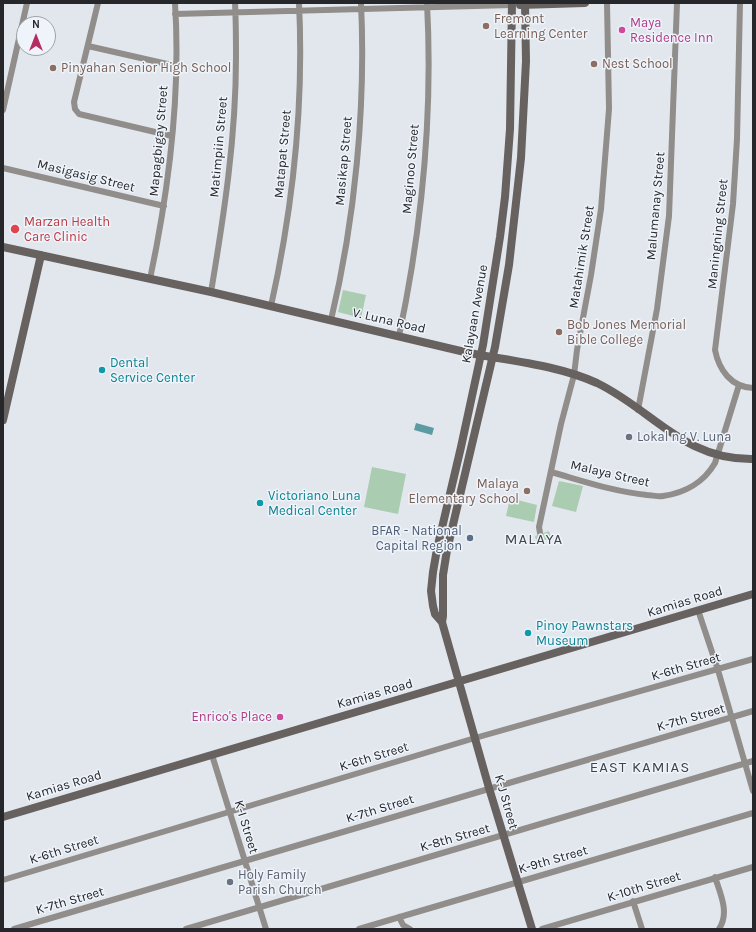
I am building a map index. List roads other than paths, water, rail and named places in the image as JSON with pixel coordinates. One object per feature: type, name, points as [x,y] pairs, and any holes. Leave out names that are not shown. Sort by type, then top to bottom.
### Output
[{"type":"main road","points":[[512,4],[585,3]]},
{"type":"main road","name":"Kalayaan Avenue","points":[[459,681],[442,622],[435,614],[433,606],[433,572],[481,355],[505,197],[510,128],[512,4]]},
{"type":"main road","name":"Kalayaan Avenue","points":[[442,622],[444,616],[444,575],[448,550],[507,284],[520,173],[525,76],[525,4]]},
{"type":"main road","name":"V. Luna Road","points":[[3,247],[211,292],[481,355],[574,375],[612,391],[677,438],[718,455],[733,458],[753,459]]},
{"type":"main road","points":[[3,420],[41,255]]},
{"type":"main road","name":"Kamias Road","points":[[3,817],[753,594]]},
{"type":"main road","name":"K-J Street","points":[[459,681],[503,836],[532,929]]},
{"type":"street","points":[[3,110],[27,3]]},
{"type":"street","points":[[98,3],[74,102],[74,109],[79,114],[172,136]]},
{"type":"street","name":"Mapagbigay Street","points":[[150,279],[164,206],[172,136],[176,66],[175,3]]},
{"type":"street","name":"Matimpiin Street","points":[[211,292],[224,219],[232,143],[236,82],[235,3]]},
{"type":"street","name":"Matapat Street","points":[[271,306],[285,233],[295,158],[300,84],[299,3]]},
{"type":"street","name":"Matahimik Street","points":[[540,533],[539,528],[574,375],[577,350],[592,275],[601,209],[609,109],[607,3]]},
{"type":"street","name":"Malumanay Street","points":[[638,410],[657,309],[669,216],[677,3]]},
{"type":"street","name":"Maningning Street","points":[[739,385],[724,373],[718,363],[715,350],[733,204],[737,139],[740,3]]},
{"type":"street","points":[[175,14],[300,11],[361,6],[512,4]]},
{"type":"street","name":"Maginoo Street","points":[[399,336],[413,257],[424,158],[428,65],[427,5]]},
{"type":"street","name":"Masikap Street","points":[[331,320],[342,269],[356,162],[362,60],[361,6]]},
{"type":"street","points":[[88,46],[176,66]]},
{"type":"street","points":[[3,79],[10,81]]},
{"type":"street","name":"Masigasig Street","points":[[3,168],[164,206]]},
{"type":"street","points":[[718,455],[739,385],[753,388]]},
{"type":"street","name":"Malaya Street","points":[[552,472],[637,494],[662,496],[684,491],[697,484],[711,470],[718,455]]},
{"type":"street","points":[[698,610],[718,670],[753,791]]},
{"type":"street","name":"K-6th Street","points":[[3,880],[475,738],[753,659]]},
{"type":"street","name":"K-7th Street","points":[[14,929],[753,711]]},
{"type":"street","name":"K-I Street","points":[[212,754],[266,929]]},
{"type":"street","name":"K-8th Street","points":[[186,929],[753,761]]},
{"type":"street","name":"K-9th Street","points":[[359,929],[753,814]]},
{"type":"street","name":"K-10th Street","points":[[542,929],[633,901],[753,867]]},
{"type":"street","points":[[715,877],[723,901],[724,910],[724,918],[719,929]]},
{"type":"street","points":[[633,901],[642,929]]},
{"type":"street","points":[[399,917],[403,925],[410,929]]},
{"type":"water","points":[[416,423],[434,428],[432,435],[414,430]]},
{"type":"place","name":"Fremont Learning Center","points":[[486,26]]},
{"type":"place","name":"Maya Residence Inn","points":[[622,30]]},
{"type":"place","name":"Nest School","points":[[594,64]]},
{"type":"place","name":"Pinyahan Senior High School","points":[[53,68]]},
{"type":"place","name":"Marzan Health Care Clinic","points":[[15,229]]},
{"type":"place","name":"Bob Jones Memorial Bible College","points":[[559,332]]},
{"type":"place","name":"Dental Service Center","points":[[102,370]]},
{"type":"place","name":"Lokal ng V. Luna","points":[[629,437]]},
{"type":"place","name":"Malaya Elementary School","points":[[527,491]]},
{"type":"place","name":"Victoriano Luna Medical Center","points":[[260,503]]},
{"type":"place","name":"BFAR - National Capital Region","points":[[470,538]]},
{"type":"place","name":"Pinoy Pawnstars Museum","points":[[528,633]]},
{"type":"place","name":"Enrico's Place","points":[[280,717]]},
{"type":"place","name":"Holy Family Parish Church","points":[[230,882]]},
{"type":"district","name":"MALAYA","points":[[534,540]]},
{"type":"district","name":"EAST KAMIAS","points":[[640,768]]}]
